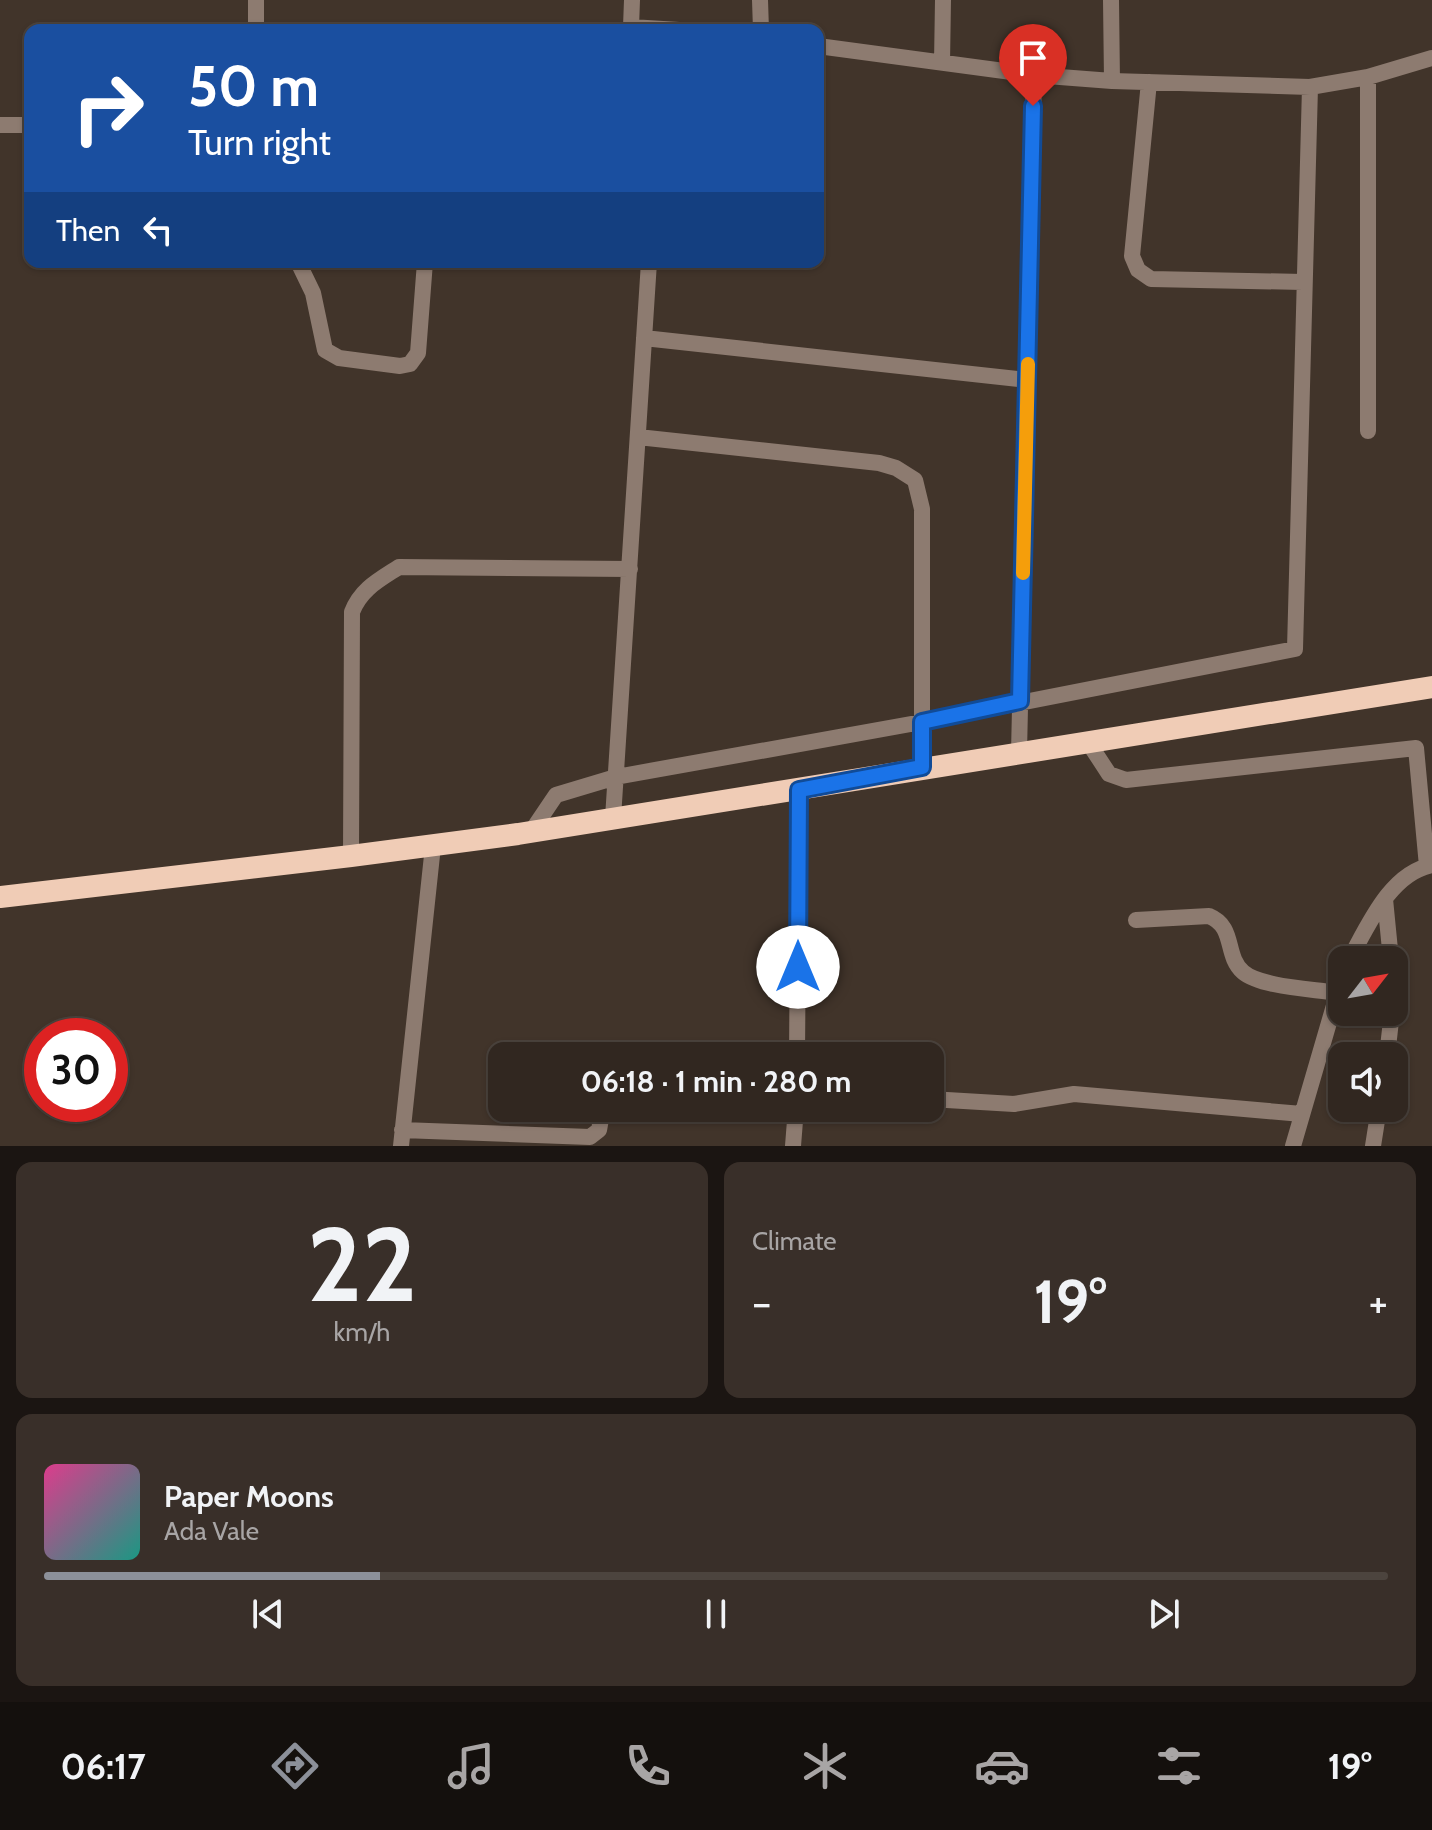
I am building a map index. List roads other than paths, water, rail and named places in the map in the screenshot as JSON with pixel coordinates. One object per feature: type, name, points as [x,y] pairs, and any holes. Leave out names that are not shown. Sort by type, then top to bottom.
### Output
[{"type":"highway","points":[[0,897],[531,832],[1432,687]]},
{"type":"street","points":[[256,0],[256,24]]},
{"type":"street","points":[[629,24],[632,0]]},
{"type":"street","points":[[760,0],[761,24]]},
{"type":"street","points":[[942,63],[943,0]]},
{"type":"street","points":[[1111,0],[1112,81]]},
{"type":"street","points":[[824,47],[1034,75],[1112,81],[1310,87],[1368,77],[1432,58]]},
{"type":"street","points":[[1019,753],[1034,75]]},
{"type":"street","points":[[1368,77],[1368,431]]},
{"type":"street","points":[[1149,82],[1132,256],[1138,270],[1151,279],[1303,282]]},
{"type":"street","points":[[531,832],[556,795],[616,777],[922,722],[1295,649],[1310,87]]},
{"type":"street","points":[[0,125],[24,125]]},
{"type":"street","points":[[301,268],[313,293],[325,350],[339,358],[400,366],[410,364],[418,353],[425,268]]},
{"type":"street","points":[[613,818],[649,268]]},
{"type":"street","points":[[644,338],[1027,380]]},
{"type":"street","points":[[638,437],[879,463],[896,468],[915,480],[922,509],[922,767]]},
{"type":"street","points":[[351,856],[352,612],[358,597],[368,586],[399,567],[630,569]]},
{"type":"street","points":[[1088,742],[1109,774],[1126,780],[1416,748],[1429,866],[1404,877],[1385,899],[1357,946]]},
{"type":"street","points":[[797,1042],[799,790]]},
{"type":"street","points":[[433,846],[402,1138],[590,1137],[599,1130],[600,1122]]},
{"type":"street","points":[[1385,899],[1390,946]]},
{"type":"street","points":[[1136,920],[1209,916],[1220,921],[1228,931],[1232,960],[1251,979],[1328,985]]},
{"type":"street","points":[[1293,1146],[1328,1024]]},
{"type":"street","points":[[944,1100],[1014,1104],[1074,1094],[1302,1114]]},
{"type":"street","points":[[793,1146],[795,1122]]},
{"type":"street","points":[[1373,1146],[1377,1122]]}]
